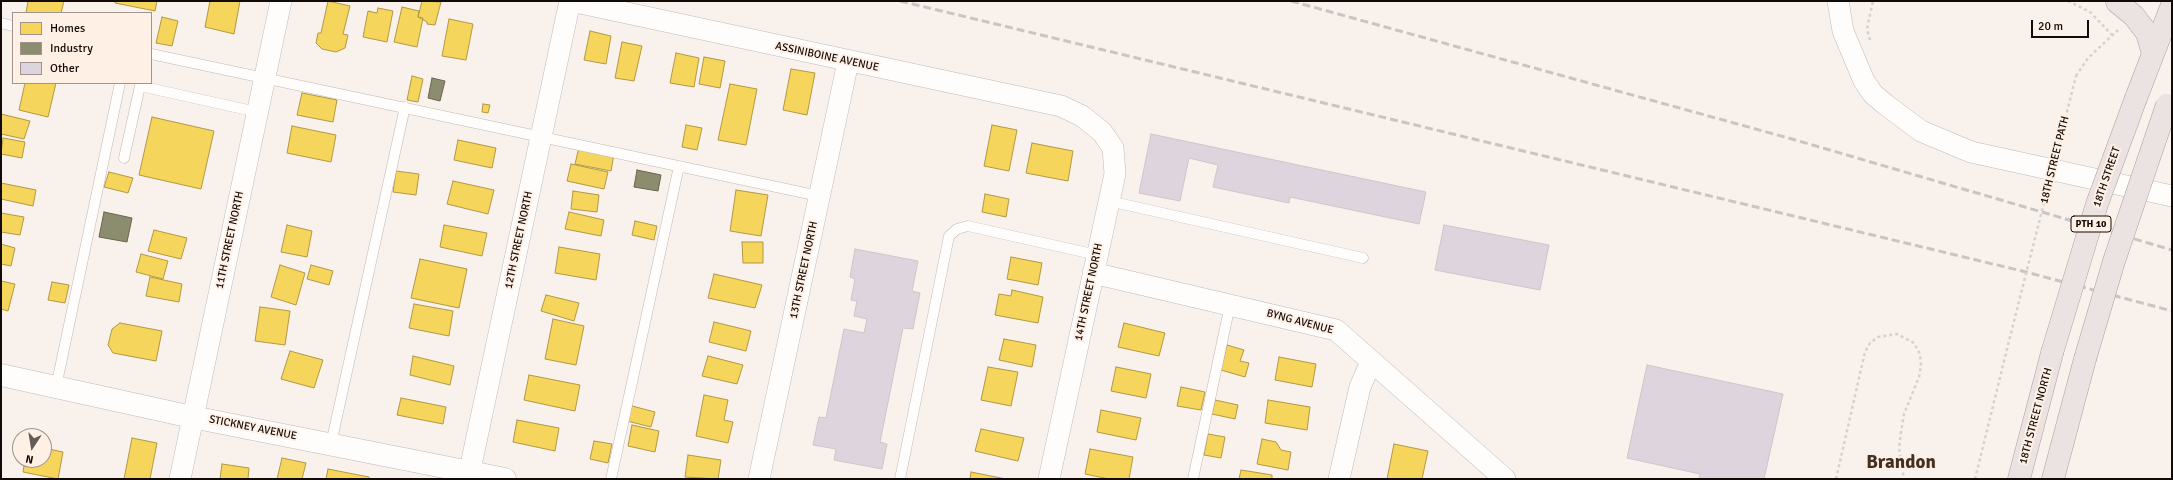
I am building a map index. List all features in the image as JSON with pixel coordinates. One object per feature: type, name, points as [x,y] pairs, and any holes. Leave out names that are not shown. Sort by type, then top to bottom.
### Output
[{"type":"main road","points":[[2116,2],[2134,16],[2147,33],[2153,54]]},
{"type":"main road","name":"18TH STREET","points":[[2052,353],[2097,204],[2172,4]]},
{"type":"main road","name":"PTH 10","points":[[2053,479],[2085,359],[2116,254],[2170,99]]},
{"type":"main road","name":"18TH STREET NORTH","points":[[2019,479],[2052,353]]},
{"type":"street","name":"11TH STREET NORTH","points":[[180,479],[192,416],[281,1]]},
{"type":"street","name":"ASSINIBOINE AVENUE","points":[[570,1],[848,62],[1061,106],[1082,116]]},
{"type":"street","name":"12TH STREET NORTH","points":[[469,475],[570,1]]},
{"type":"street","points":[[1838,1],[1843,31],[1864,80],[1873,94],[1921,131],[1977,154],[2172,196]]},
{"type":"street","name":"13TH STREET NORTH","points":[[759,479],[848,62]]},
{"type":"street","name":"14TH STREET NORTH","points":[[1050,479],[1115,174],[1113,148],[1102,132],[1082,116]]},
{"type":"street","name":"BYNG AVENUE","points":[[1095,264],[1230,305],[1336,330],[1505,479]]},
{"type":"street","points":[[1339,479],[1360,387],[1371,362]]},
{"type":"street","name":"STICKNEY AVENUE","points":[[1,375],[332,444],[469,475],[505,479]]},
{"type":"lane","points":[[1,23],[12,26]]},
{"type":"lane","points":[[152,54],[820,196]]},
{"type":"lane","points":[[56,387],[120,84]]},
{"type":"lane","points":[[124,158],[140,86],[257,112]]},
{"type":"lane","points":[[332,444],[405,107]]},
{"type":"lane","points":[[611,479],[679,166]]},
{"type":"lane","points":[[1109,201],[1363,258]]},
{"type":"lane","points":[[900,479],[949,236],[957,229],[968,226],[1095,264]]},
{"type":"lane","points":[[1193,479],[1230,305]]},
{"type":"path","points":[[1871,44],[1867,29],[1873,1]]},
{"type":"path","points":[[2068,1],[2090,12],[2112,35]]},
{"type":"path","name":"18TH STREET PATH","points":[[1975,479],[2076,76],[2088,58],[2134,16]]},
{"type":"path","points":[[2052,155],[2059,157]]},
{"type":"path","points":[[1836,479],[1865,352],[1870,343],[1878,337],[1897,334],[1914,343],[1920,354],[1921,366],[1919,377],[1904,414],[1900,432],[1899,448],[1904,479]]},
{"type":"building: Homes","points":[[28,1],[64,1],[61,12],[26,12]]},
{"type":"building: Homes","points":[[115,1],[157,1],[155,11],[115,3]]},
{"type":"building: Homes","points":[[210,1],[240,1],[234,34],[205,27]]},
{"type":"building: Homes","points":[[328,1],[350,6],[343,34],[348,35],[345,48],[336,52],[322,49],[316,43],[318,33],[321,33]]},
{"type":"building: Homes","points":[[422,1],[441,2],[435,25],[427,24],[427,22],[418,17]]},
{"type":"building: Homes","points":[[402,7],[419,11],[418,17],[423,18],[417,47],[394,42]]},
{"type":"building: Homes","points":[[378,8],[393,11],[387,42],[363,37],[368,11],[377,13]]},
{"type":"building: Homes","points":[[162,17],[178,21],[172,46],[156,43]]},
{"type":"building: Homes","points":[[449,19],[473,24],[466,60],[442,56]]},
{"type":"building: Homes","points":[[590,31],[611,36],[606,64],[584,60]]},
{"type":"building: Homes","points":[[622,42],[642,46],[634,81],[615,78]]},
{"type":"building: Homes","points":[[676,53],[699,58],[694,87],[670,83]]},
{"type":"building: Homes","points":[[704,57],[725,61],[720,88],[699,84]]},
{"type":"building: Homes","points":[[791,69],[815,73],[807,115],[783,110]]},
{"type":"building: Homes","points":[[412,76],[423,79],[418,102],[407,100]]},
{"type":"building: Homes","points":[[25,84],[56,84],[48,117],[19,110]]},
{"type":"building: Homes","points":[[730,84],[757,89],[746,145],[718,140]]},
{"type":"building: Homes","points":[[302,93],[337,100],[333,122],[297,115]]},
{"type":"building: Homes","points":[[483,104],[490,105],[488,113],[482,112]]},
{"type":"building: Homes","points":[[1,114],[30,121],[24,139],[1,134]]},
{"type":"building: Homes","points":[[152,117],[214,131],[201,189],[139,175]]},
{"type":"building: Homes","points":[[686,125],[702,128],[697,150],[682,147]]},
{"type":"building: Homes","points":[[992,125],[1017,130],[1009,171],[984,166]]},
{"type":"building: Homes","points":[[292,126],[336,135],[331,162],[287,153]]},
{"type":"building: Homes","points":[[3,138],[25,142],[22,158],[1,154]]},
{"type":"building: Homes","points":[[458,140],[496,148],[492,168],[454,160]]},
{"type":"building: Homes","points":[[1032,143],[1073,151],[1068,181],[1026,173]]},
{"type":"building: Homes","points":[[579,147],[614,154],[611,171],[575,164]]},
{"type":"building: Homes","points":[[571,164],[608,172],[604,189],[567,181]]},
{"type":"building: Homes","points":[[396,171],[419,174],[416,195],[393,192]]},
{"type":"building: Homes","points":[[109,172],[133,178],[128,193],[104,187]]},
{"type":"building: Homes","points":[[453,181],[494,190],[488,214],[447,204]]},
{"type":"building: Homes","points":[[1,183],[36,190],[33,206],[1,199]]},
{"type":"building: Homes","points":[[736,190],[768,195],[761,236],[730,231]]},
{"type":"building: Homes","points":[[573,191],[599,195],[597,212],[571,209]]},
{"type":"building: Homes","points":[[985,194],[1009,199],[1006,217],[982,212]]},
{"type":"building: Homes","points":[[569,212],[604,220],[601,236],[565,229]]},
{"type":"building: Homes","points":[[1,213],[24,217],[20,235],[1,232]]},
{"type":"building: Homes","points":[[635,221],[657,226],[654,240],[632,235]]},
{"type":"building: Homes","points":[[287,225],[312,231],[307,257],[281,252]]},
{"type":"building: Homes","points":[[444,225],[487,233],[482,256],[440,247]]},
{"type":"building: Homes","points":[[154,230],[187,238],[181,259],[148,251]]},
{"type":"building: Homes","points":[[742,242],[763,242],[763,263],[743,263]]},
{"type":"building: Homes","points":[[1,244],[15,248],[11,266],[1,264]]},
{"type":"building: Homes","points":[[559,247],[600,254],[596,280],[555,273]]},
{"type":"building: Homes","points":[[141,254],[168,261],[163,279],[136,272]]},
{"type":"building: Homes","points":[[1011,257],[1042,263],[1038,285],[1007,279]]},
{"type":"building: Homes","points":[[420,259],[467,269],[459,308],[411,298]]},
{"type":"building: Homes","points":[[280,265],[305,273],[296,305],[271,297]]},
{"type":"building: Homes","points":[[311,265],[333,271],[329,285],[307,279]]},
{"type":"building: Homes","points":[[714,274],[762,285],[755,308],[708,298]]},
{"type":"building: Homes","points":[[150,277],[182,284],[179,302],[146,296]]},
{"type":"building: Homes","points":[[1,281],[15,284],[8,311],[1,309]]},
{"type":"building: Homes","points":[[52,282],[69,285],[65,303],[48,300]]},
{"type":"building: Homes","points":[[1012,290],[1043,297],[1038,323],[995,315],[999,294],[1011,296]]},
{"type":"building: Homes","points":[[546,295],[579,303],[574,321],[541,311]]},
{"type":"building: Homes","points":[[414,304],[453,311],[449,336],[409,328]]},
{"type":"building: Homes","points":[[260,307],[290,311],[285,345],[255,341]]},
{"type":"building: Homes","points":[[553,319],[584,326],[576,365],[545,359]]},
{"type":"building: Homes","points":[[714,322],[751,331],[746,351],[709,342]]},
{"type":"building: Homes","points":[[120,323],[162,331],[156,361],[113,353],[108,345],[112,329]]},
{"type":"building: Homes","points":[[1124,323],[1165,333],[1159,356],[1118,347]]},
{"type":"building: Homes","points":[[1004,339],[1036,345],[1032,367],[999,360]]},
{"type":"building: Homes","points":[[1227,345],[1244,350],[1240,361],[1249,363],[1245,377],[1221,370]]},
{"type":"building: Homes","points":[[290,351],[323,360],[314,388],[281,379]]},
{"type":"building: Homes","points":[[413,356],[454,366],[450,385],[410,375]]},
{"type":"building: Homes","points":[[708,356],[743,365],[737,384],[702,376]]},
{"type":"building: Homes","points":[[1279,357],[1316,364],[1312,387],[1275,380]]},
{"type":"building: Homes","points":[[988,367],[1018,372],[1011,406],[981,400]]},
{"type":"building: Homes","points":[[1116,367],[1151,374],[1146,398],[1111,391]]},
{"type":"building: Homes","points":[[529,375],[580,385],[575,411],[524,400]]},
{"type":"building: Homes","points":[[1181,387],[1205,392],[1201,410],[1177,406]]},
{"type":"building: Homes","points":[[704,395],[728,400],[724,420],[733,422],[728,443],[696,436]]},
{"type":"building: Homes","points":[[401,398],[446,407],[443,424],[397,415]]},
{"type":"building: Homes","points":[[1215,400],[1238,405],[1235,419],[1212,414]]},
{"type":"building: Homes","points":[[1268,400],[1310,407],[1307,430],[1265,423]]},
{"type":"building: Homes","points":[[632,406],[655,412],[651,427],[627,421]]},
{"type":"building: Homes","points":[[1101,410],[1141,418],[1136,440],[1097,432]]},
{"type":"building: Homes","points":[[517,420],[559,428],[555,451],[513,442]]},
{"type":"building: Homes","points":[[632,425],[659,431],[655,452],[628,446]]},
{"type":"building: Homes","points":[[981,429],[1024,438],[1018,461],[975,451]]},
{"type":"building: Homes","points":[[1208,434],[1225,437],[1221,458],[1204,455]]},
{"type":"building: Homes","points":[[132,438],[157,443],[150,479],[124,479]]},
{"type":"building: Homes","points":[[1262,439],[1276,442],[1281,450],[1291,452],[1288,470],[1257,464]]},
{"type":"building: Homes","points":[[594,441],[612,444],[608,463],[590,459]]},
{"type":"building: Homes","points":[[1394,444],[1428,451],[1422,479],[1387,479]]},
{"type":"building: Homes","points":[[1090,449],[1133,457],[1129,479],[1109,479],[1085,474]]},
{"type":"building: Homes","points":[[52,450],[63,452],[58,479],[23,472],[24,468],[52,468]]},
{"type":"building: Homes","points":[[688,455],[721,460],[718,479],[685,477]]},
{"type":"building: Homes","points":[[282,458],[306,463],[302,479],[277,479]]},
{"type":"building: Homes","points":[[222,464],[249,468],[248,479],[220,479]]},
{"type":"building: Homes","points":[[328,469],[369,477],[369,479],[326,479]]},
{"type":"building: Homes","points":[[1241,470],[1272,475],[1272,479],[1239,479]]},
{"type":"building: Homes","points":[[971,472],[1006,479],[970,479]]},
{"type":"building: Industry","points":[[432,78],[445,81],[440,101],[428,98]]},
{"type":"building: Industry","points":[[637,170],[661,175],[658,191],[634,187]]},
{"type":"building: Industry","points":[[104,212],[132,218],[127,242],[99,237]]},
{"type":"building: Other","points":[[1151,134],[1426,192],[1419,224],[1290,197],[1289,203],[1213,187],[1218,165],[1189,158],[1180,201],[1139,193]]},
{"type":"building: Other","points":[[1444,225],[1549,245],[1540,290],[1435,270]]},
{"type":"building: Other","points":[[855,249],[918,261],[912,291],[920,293],[913,329],[903,328],[880,442],[887,444],[882,469],[834,460],[836,449],[813,445],[819,417],[826,418],[844,329],[864,333],[867,319],[854,316],[857,301],[851,300],[855,279],[850,277]]},
{"type":"building: Other","points":[[1647,365],[1783,394],[1764,479],[1699,479],[1700,474],[1627,458]]},
{"type":"railway","points":[[900,1],[2022,271],[2172,311]]},
{"type":"railway","points":[[1291,1],[1792,139],[2172,250]]},
{"type":"district","name":"Brandon","points":[[1901,463]]}]
